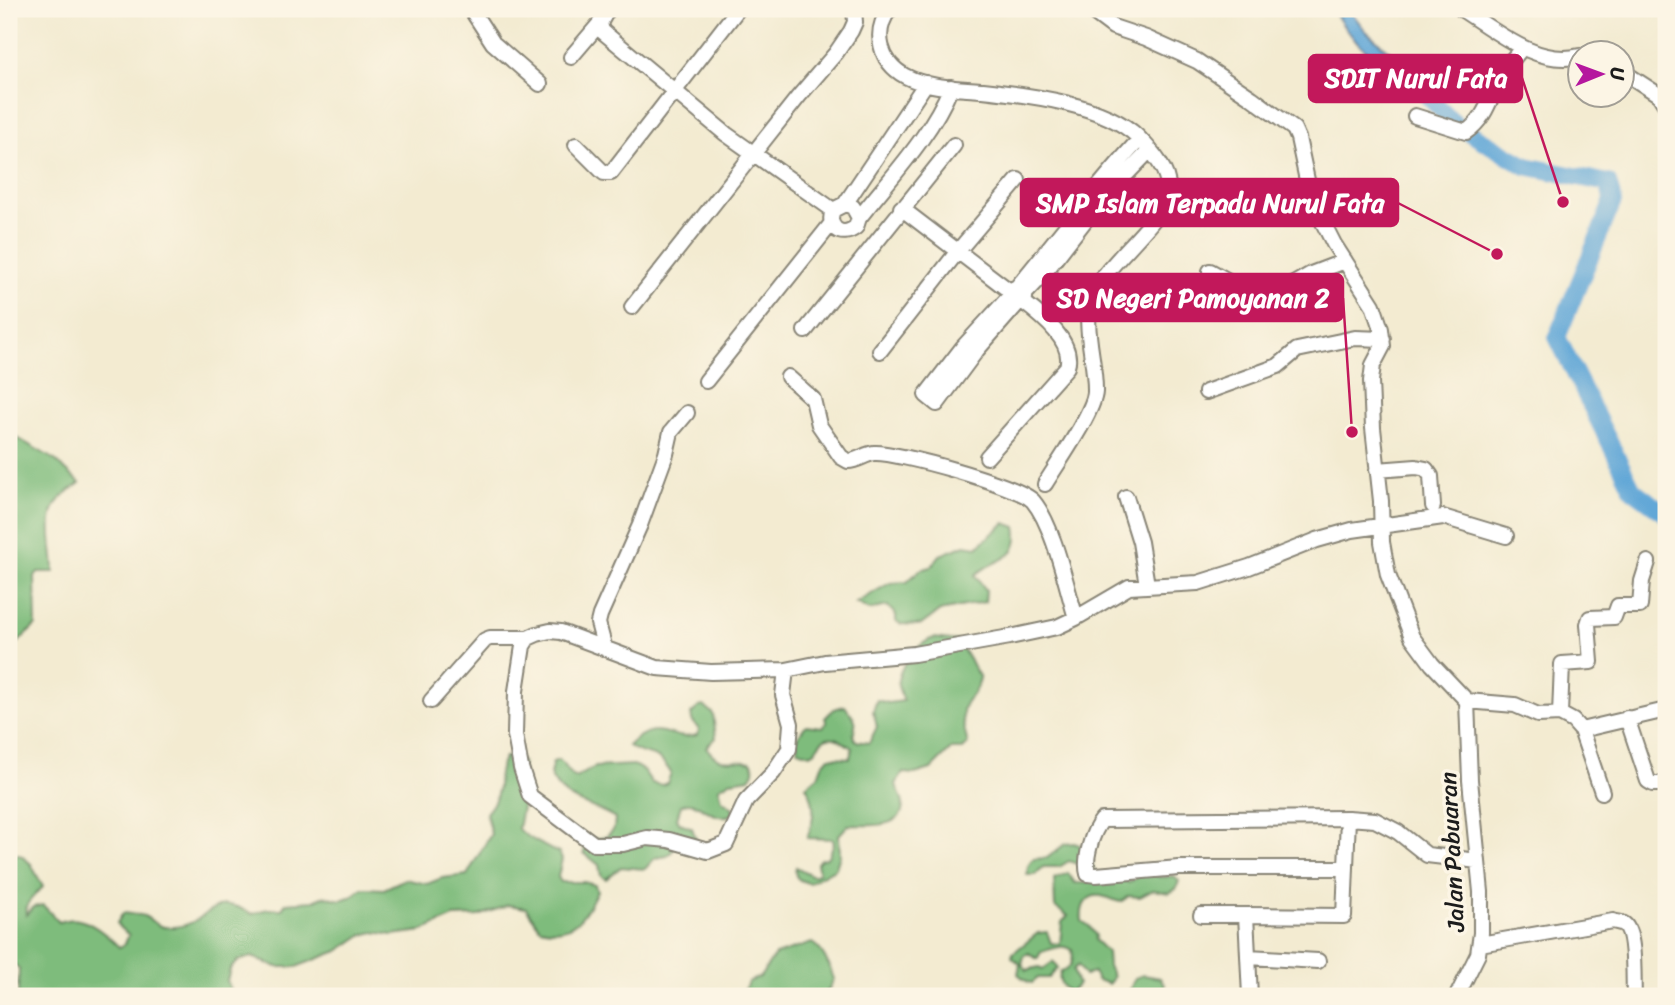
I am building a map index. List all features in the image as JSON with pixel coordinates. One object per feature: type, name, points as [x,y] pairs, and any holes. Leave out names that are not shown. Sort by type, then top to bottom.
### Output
[{"type":"street","points":[[471,9],[493,43],[540,83]]},
{"type":"street","points":[[572,57],[608,9]]},
{"type":"street","points":[[576,145],[604,173],[611,173],[738,9]]},
{"type":"street","points":[[632,307],[836,53],[855,22],[854,9]]},
{"type":"street","points":[[890,9],[881,27],[883,53],[891,65],[906,76],[951,88],[1011,93],[1073,106],[1114,119],[1140,139],[1167,174],[1168,195],[1162,209],[1093,293],[1088,315],[1095,393],[1090,411],[1045,485]]},
{"type":"street","points":[[1089,9],[1113,27],[1146,38],[1197,61],[1290,126],[1298,138],[1311,199],[1329,237],[1373,305],[1383,339],[1382,349],[1371,371],[1381,525],[1388,575],[1412,637],[1432,664],[1467,701],[1515,705],[1538,715],[1573,723],[1627,718],[1666,710]]},
{"type":"street","points":[[1461,9],[1522,48],[1539,54],[1566,58]]},
{"type":"street","points":[[600,23],[602,31],[675,92],[753,154],[836,213],[838,231],[848,233],[856,227],[859,218],[926,133],[944,105],[951,88]]},
{"type":"street","points":[[1415,116],[1468,131],[1485,113],[1500,77],[1522,48]]},
{"type":"street","points":[[1636,80],[1659,95],[1666,106]]},
{"type":"street","points":[[706,381],[836,213],[926,83]]},
{"type":"street","points":[[962,359],[1115,176],[1140,139]]},
{"type":"street","points":[[805,331],[954,145]]},
{"type":"street","points":[[1115,176],[1150,150]]},
{"type":"street","points":[[880,351],[958,251],[1018,180]]},
{"type":"street","points":[[836,213],[853,207],[859,218]]},
{"type":"street","points":[[901,208],[1017,295],[1052,325],[1068,354],[1067,368],[987,457]]},
{"type":"street","points":[[1210,271],[1250,293],[1266,297],[1276,294],[1303,277],[1345,261]]},
{"type":"street","points":[[1206,393],[1279,366],[1297,350],[1355,338],[1383,339]]},
{"type":"street","points":[[788,377],[813,399],[819,425],[841,457],[848,461],[875,453],[903,456],[996,482],[1032,500],[1047,526],[1076,618]]},
{"type":"street","points":[[605,649],[598,623],[600,615],[640,525],[666,454],[671,432],[687,414]]},
{"type":"street","points":[[1377,470],[1416,467],[1426,469],[1432,476],[1433,506]]},
{"type":"street","points":[[1126,497],[1138,534],[1147,585]]},
{"type":"street","points":[[431,701],[485,640],[490,638],[528,638],[550,631],[561,632],[657,668],[711,673],[786,670],[825,662],[914,654],[1057,627],[1129,587],[1198,583],[1250,567],[1334,534],[1381,525],[1443,517],[1506,536]]},
{"type":"street","points":[[1602,792],[1573,723],[1562,664],[1591,662],[1588,624],[1591,618],[1614,617],[1618,606],[1640,606],[1642,582],[1648,562]]},
{"type":"street","points":[[528,638],[523,646],[516,691],[515,735],[528,792],[594,844],[623,844],[647,838],[669,840],[708,851],[726,844],[746,801],[773,774],[789,749],[791,724],[783,695],[786,670]]},
{"type":"street","name":"Jalan Pabuaran","points":[[1457,996],[1480,944],[1481,892],[1471,799],[1467,701]]},
{"type":"street","points":[[1627,718],[1648,781],[1653,784],[1666,784]]},
{"type":"street","points":[[1201,915],[1344,916],[1348,818]]},
{"type":"street","points":[[1346,868],[1179,867],[1096,875],[1088,874],[1086,867],[1096,828],[1102,820],[1375,820],[1398,832],[1427,855],[1478,861]]},
{"type":"street","points":[[1246,915],[1250,996]]},
{"type":"street","points":[[1480,944],[1613,921],[1620,923],[1627,928],[1632,945],[1634,996]]},
{"type":"street","points":[[1248,957],[1318,961]]},
{"type":"green space","points":[[9,433],[55,460],[80,483],[60,499],[52,512],[54,572],[38,572],[35,576],[36,625],[9,651]]},
{"type":"green space","points":[[1005,523],[1016,527],[1015,547],[1005,558],[975,575],[986,590],[985,602],[940,611],[921,625],[901,624],[896,621],[896,615],[888,606],[869,610],[856,603],[890,583],[907,582],[920,570],[931,567],[940,555],[965,545],[977,547]]},
{"type":"green space","points":[[934,638],[958,641],[980,678],[963,712],[968,744],[963,749],[951,749],[931,769],[915,774],[903,773],[896,784],[903,806],[901,814],[889,823],[848,825],[839,835],[840,855],[836,868],[809,883],[800,880],[795,873],[796,867],[813,876],[819,873],[817,863],[827,858],[834,844],[833,839],[807,838],[813,812],[812,799],[806,786],[818,776],[829,757],[850,758],[852,748],[830,737],[822,741],[810,754],[798,750],[796,739],[806,725],[822,727],[827,723],[825,718],[834,709],[845,706],[855,720],[853,736],[856,741],[869,743],[877,727],[873,711],[877,700],[888,703],[904,701],[898,688],[903,667],[911,654]]},
{"type":"green space","points":[[704,706],[713,714],[716,738],[706,747],[721,760],[751,762],[754,768],[750,778],[730,781],[719,788],[722,800],[733,808],[733,814],[718,816],[694,804],[681,805],[677,818],[680,823],[692,828],[696,839],[694,844],[682,841],[667,856],[655,858],[645,869],[621,867],[606,879],[601,876],[599,865],[584,853],[585,841],[606,837],[614,829],[615,818],[569,797],[562,791],[550,774],[553,762],[561,762],[575,778],[595,767],[634,765],[644,771],[652,783],[662,785],[667,783],[671,773],[666,765],[656,757],[628,746],[648,732],[687,737],[697,735],[699,730],[691,714]]},
{"type":"green space","points":[[511,756],[522,762],[525,791],[518,829],[559,853],[562,859],[558,877],[561,882],[595,885],[597,891],[587,909],[576,923],[569,927],[552,930],[540,928],[526,908],[508,905],[479,916],[454,917],[422,931],[393,935],[374,932],[362,935],[338,951],[296,967],[277,967],[252,957],[239,960],[230,969],[227,981],[232,996],[18,996],[19,969],[9,958],[9,860],[17,854],[31,864],[43,887],[28,903],[26,915],[33,907],[43,905],[59,922],[76,920],[92,925],[119,947],[124,945],[129,935],[117,923],[123,913],[142,915],[161,926],[174,927],[186,925],[218,906],[238,907],[252,914],[267,909],[282,909],[286,903],[313,901],[324,896],[341,900],[362,888],[384,889],[405,879],[427,884],[442,878],[467,875],[491,834],[486,813],[498,791],[501,765],[505,757]]},
{"type":"green space","points":[[1074,843],[1088,848],[1094,870],[1109,881],[1129,883],[1136,878],[1141,868],[1160,877],[1174,876],[1179,881],[1176,889],[1169,893],[1153,890],[1140,897],[1128,896],[1122,902],[1099,896],[1086,901],[1082,910],[1082,921],[1089,926],[1096,936],[1095,940],[1107,952],[1108,966],[1113,977],[1109,984],[1097,980],[1093,972],[1085,976],[1078,965],[1073,970],[1078,984],[1071,992],[1060,980],[1061,971],[1068,968],[1073,957],[1069,948],[1057,947],[1041,952],[1037,959],[1029,953],[1024,956],[1022,964],[1026,970],[1039,967],[1043,969],[1053,962],[1058,968],[1049,978],[1038,978],[1032,983],[1018,974],[1020,964],[1012,957],[1013,953],[1038,933],[1047,932],[1051,943],[1060,944],[1062,922],[1068,916],[1055,907],[1054,879],[1068,873],[1075,883],[1087,883],[1089,874],[1084,866],[1069,861],[1059,867],[1043,867],[1035,875],[1027,875],[1028,866],[1033,859],[1047,858],[1065,844]]},
{"type":"green space","points":[[812,943],[823,954],[834,979],[825,996],[742,996],[748,982],[760,977],[775,955]]},
{"type":"green space","points":[[1143,975],[1160,978],[1165,985],[1164,994],[1180,996],[1132,996],[1130,989],[1135,978]]},
{"type":"water","points":[[1333,9],[1349,9],[1365,30],[1418,76],[1408,87],[1357,42]]},
{"type":"waterway","points":[[1398,66],[1454,123]]},
{"type":"waterway","points":[[1468,132],[1526,166],[1608,183],[1613,201],[1557,337],[1633,490],[1666,514]]},
{"type":"place","name":"SDIT Nurul Fata","points":[[1563,202]]},
{"type":"place","name":"SMP Islam Terpadu Nurul Fata","points":[[1497,254]]},
{"type":"place","name":"SD Negeri Pamoyanan 2","points":[[1352,432]]}]
